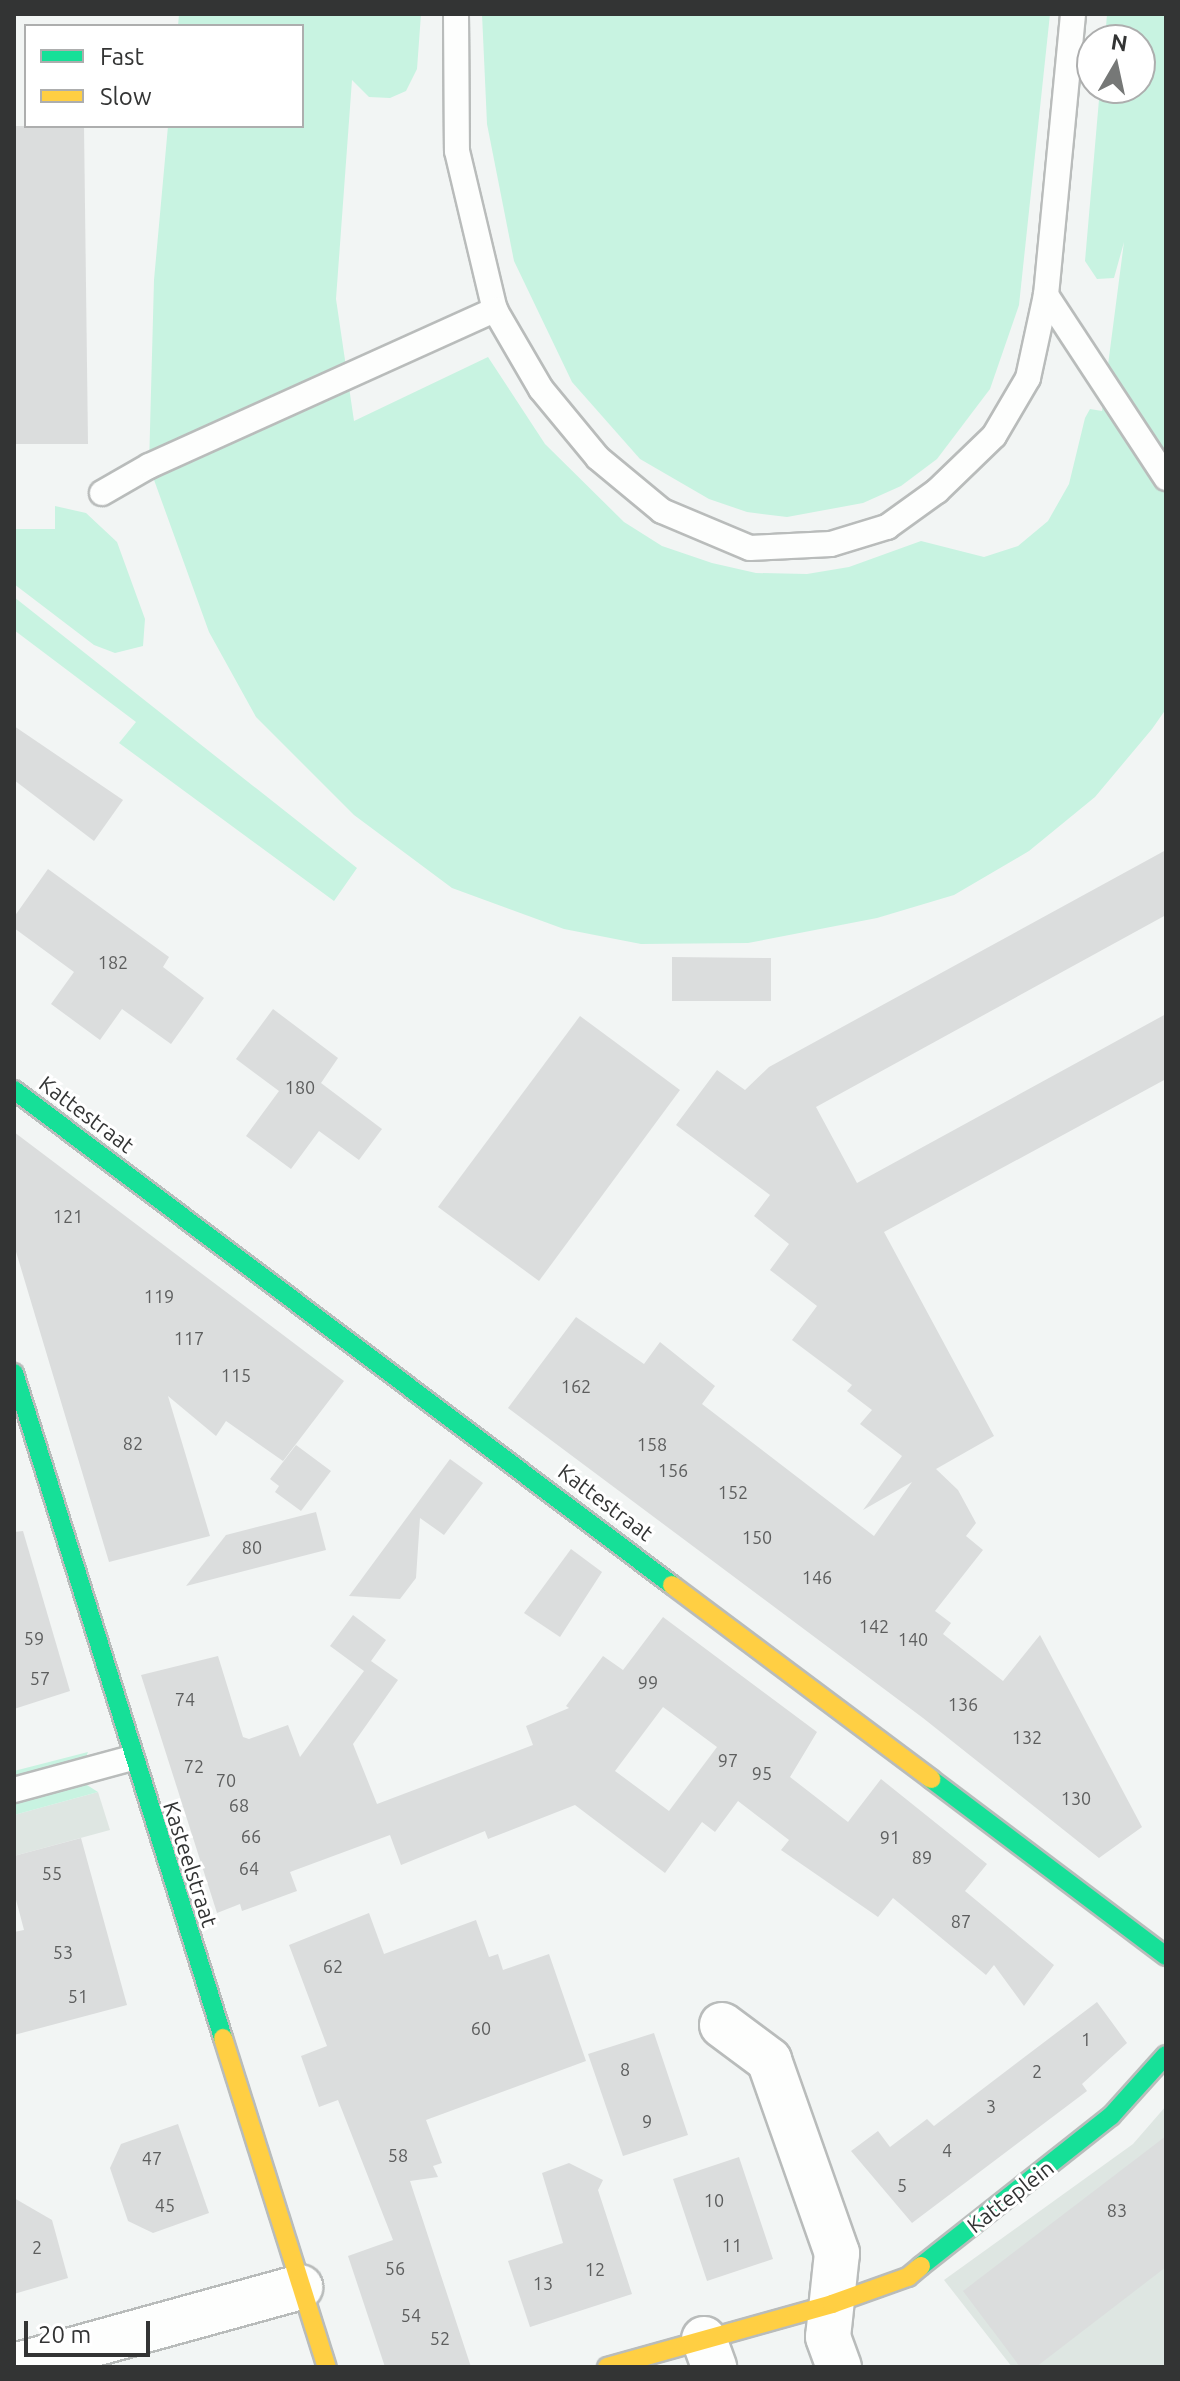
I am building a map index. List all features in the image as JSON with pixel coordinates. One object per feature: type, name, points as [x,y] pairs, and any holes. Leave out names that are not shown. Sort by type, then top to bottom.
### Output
[{"type":"street","name":"Kattestraat","points":[[14,1090],[1166,1956]]},
{"type":"street","name":"Kasteelstraat","points":[[14,1373],[132,1758],[327,2367]]},
{"type":"street","points":[[722,2025],[769,2060],[837,2253],[828,2337],[839,2367]]},
{"type":"street","name":"Katteplein","points":[[607,2367],[709,2353],[908,2277],[1111,2116],[1166,2055]]},
{"type":"street","points":[[18,2366],[300,2287]]},
{"type":"lane","points":[[456,14],[457,151],[495,310],[541,389],[598,458],[662,511],[750,548],[845,540],[887,527],[937,491],[994,436],[1028,378],[1046,295],[1073,14]]},
{"type":"lane","points":[[1046,295],[1166,478]]},
{"type":"lane","points":[[102,493],[149,466],[495,310]]},
{"type":"lane","points":[[14,1790],[132,1758]]},
{"type":"shaded area","points":[[98,1792],[110,1830],[14,1856],[14,1815]]},
{"type":"shaded area","points":[[1166,2106],[1166,2367],[1012,2367],[944,2280],[1133,2144]]},
{"type":"green space","points":[[179,14],[421,14],[417,69],[406,91],[390,98],[369,97],[352,80],[336,299],[354,421],[488,357],[545,444],[624,522],[662,546],[712,563],[756,573],[807,574],[849,567],[921,541],[984,557],[1018,546],[1048,521],[1069,484],[1085,418],[1090,409],[1102,411],[1124,242],[1114,278],[1097,279],[1085,261],[1099,104],[1156,104],[1156,24],[1106,24],[1107,14],[1166,14],[1166,709],[1095,797],[1029,851],[954,895],[877,918],[748,943],[641,944],[564,929],[452,888],[354,815],[256,717],[209,632],[149,466],[154,280],[168,128],[304,128],[304,24],[178,24]]},
{"type":"green space","points":[[482,14],[1050,14],[1019,305],[990,389],[937,459],[901,486],[863,503],[787,517],[747,512],[709,499],[640,459],[572,382],[514,261],[487,124]]},
{"type":"green space","points":[[55,506],[86,513],[117,542],[145,619],[143,646],[115,653],[94,645],[14,584],[14,529],[55,529]]},
{"type":"green space","points":[[14,597],[357,868],[334,901],[119,743],[136,722],[14,630]]},
{"type":"green space","points":[[88,1752],[82,1767],[87,1785],[98,1792],[14,1815],[14,1771]]},
{"type":"building","points":[[14,126],[84,128],[88,444],[14,444]]},
{"type":"building","points":[[14,726],[123,800],[94,841],[14,780]]},
{"type":"building","points":[[1166,850],[1166,915],[816,1107],[857,1183],[1166,1014],[1166,1079],[884,1232],[994,1436],[936,1469],[958,1490],[976,1523],[966,1536],[983,1550],[935,1611],[951,1623],[943,1634],[1003,1681],[1040,1635],[1142,1827],[1099,1858],[923,1718],[508,1408],[576,1317],[644,1364],[660,1342],[715,1386],[702,1404],[874,1536],[912,1482],[863,1510],[902,1456],[860,1424],[872,1410],[847,1391],[852,1385],[792,1340],[817,1306],[770,1270],[789,1244],[754,1216],[770,1195],[676,1125],[717,1070],[745,1090],[769,1067]]},
{"type":"building","points":[[48,869],[169,957],[163,967],[204,998],[171,1044],[122,1009],[100,1040],[51,1004],[74,972],[14,928],[14,917]]},
{"type":"building","points":[[672,957],[771,958],[771,1001],[672,1001]]},
{"type":"building","points":[[273,1009],[338,1058],[321,1083],[382,1129],[359,1160],[319,1131],[291,1169],[246,1136],[279,1091],[236,1059]]},
{"type":"building","points":[[580,1016],[680,1090],[539,1281],[438,1207]]},
{"type":"building","points":[[14,1132],[344,1381],[283,1461],[226,1421],[216,1436],[168,1396],[210,1536],[109,1562],[14,1245]]},
{"type":"building","points":[[296,1445],[331,1471],[301,1511],[275,1492],[279,1486],[270,1479]]},
{"type":"building","points":[[450,1459],[483,1483],[444,1535],[420,1518],[416,1578],[400,1599],[349,1596]]},
{"type":"building","points":[[316,1512],[326,1550],[186,1586],[226,1535]]},
{"type":"building","points":[[23,1531],[70,1691],[14,1709],[14,1532]]},
{"type":"building","points":[[571,1549],[602,1572],[560,1637],[524,1613]]},
{"type":"building","points":[[353,1615],[386,1640],[371,1661],[398,1680],[353,1744],[377,1804],[533,1745],[526,1726],[569,1708],[566,1706],[603,1656],[623,1670],[663,1617],[817,1732],[790,1777],[848,1822],[881,1779],[987,1864],[965,1891],[1054,1965],[1024,2006],[994,1965],[986,1975],[893,1898],[878,1917],[781,1850],[789,1840],[738,1801],[715,1832],[702,1822],[665,1873],[575,1805],[488,1839],[485,1831],[401,1865],[390,1835],[290,1872],[297,1891],[242,1911],[240,1904],[217,1913],[141,1675],[218,1656],[243,1737],[249,1739],[288,1725],[300,1757],[364,1671],[330,1646]],"holes":[[[663,1707],[717,1747],[669,1811],[615,1771]]]},
{"type":"building","points":[[81,1838],[127,2005],[14,2035],[14,1932],[24,1930],[14,1892],[14,1856]]},
{"type":"building","points":[[369,1913],[384,1954],[476,1920],[489,1957],[498,1954],[503,1970],[549,1954],[586,2061],[426,2120],[442,2163],[433,2166],[438,2177],[410,2181],[471,2367],[385,2367],[348,2256],[393,2240],[338,2100],[319,2107],[301,2056],[327,2046],[289,1945]]},
{"type":"building","points":[[1097,2002],[1127,2043],[1082,2084],[1087,2091],[912,2223],[851,2151],[878,2131],[890,2147],[927,2119],[934,2126]]},
{"type":"building","points":[[654,2033],[688,2135],[623,2156],[588,2054]]},
{"type":"building","points":[[178,2124],[209,2213],[153,2233],[128,2221],[110,2168],[121,2144]]},
{"type":"building","points":[[1166,2136],[1166,2267],[1036,2367],[1020,2367],[963,2291]]},
{"type":"building","points":[[739,2157],[773,2259],[707,2281],[673,2179]]},
{"type":"building","points":[[569,2163],[603,2180],[598,2190],[632,2294],[530,2327],[508,2261],[563,2243],[542,2173]]},
{"type":"building","points":[[14,2198],[52,2220],[68,2278],[14,2294]]},
{"type":"traffic: fast","points":[[14,1090],[672,1585]]},
{"type":"traffic: fast","points":[[14,1373],[223,2038]]},
{"type":"traffic: fast","points":[[931,1779],[1166,1956]]},
{"type":"traffic: fast","points":[[921,2266],[1111,2116],[1166,2055]]},
{"type":"traffic: slow","points":[[672,1585],[931,1779]]},
{"type":"traffic: slow","points":[[223,2038],[327,2367]]},
{"type":"traffic: slow","points":[[607,2367],[832,2304],[908,2277],[921,2266]]}]
